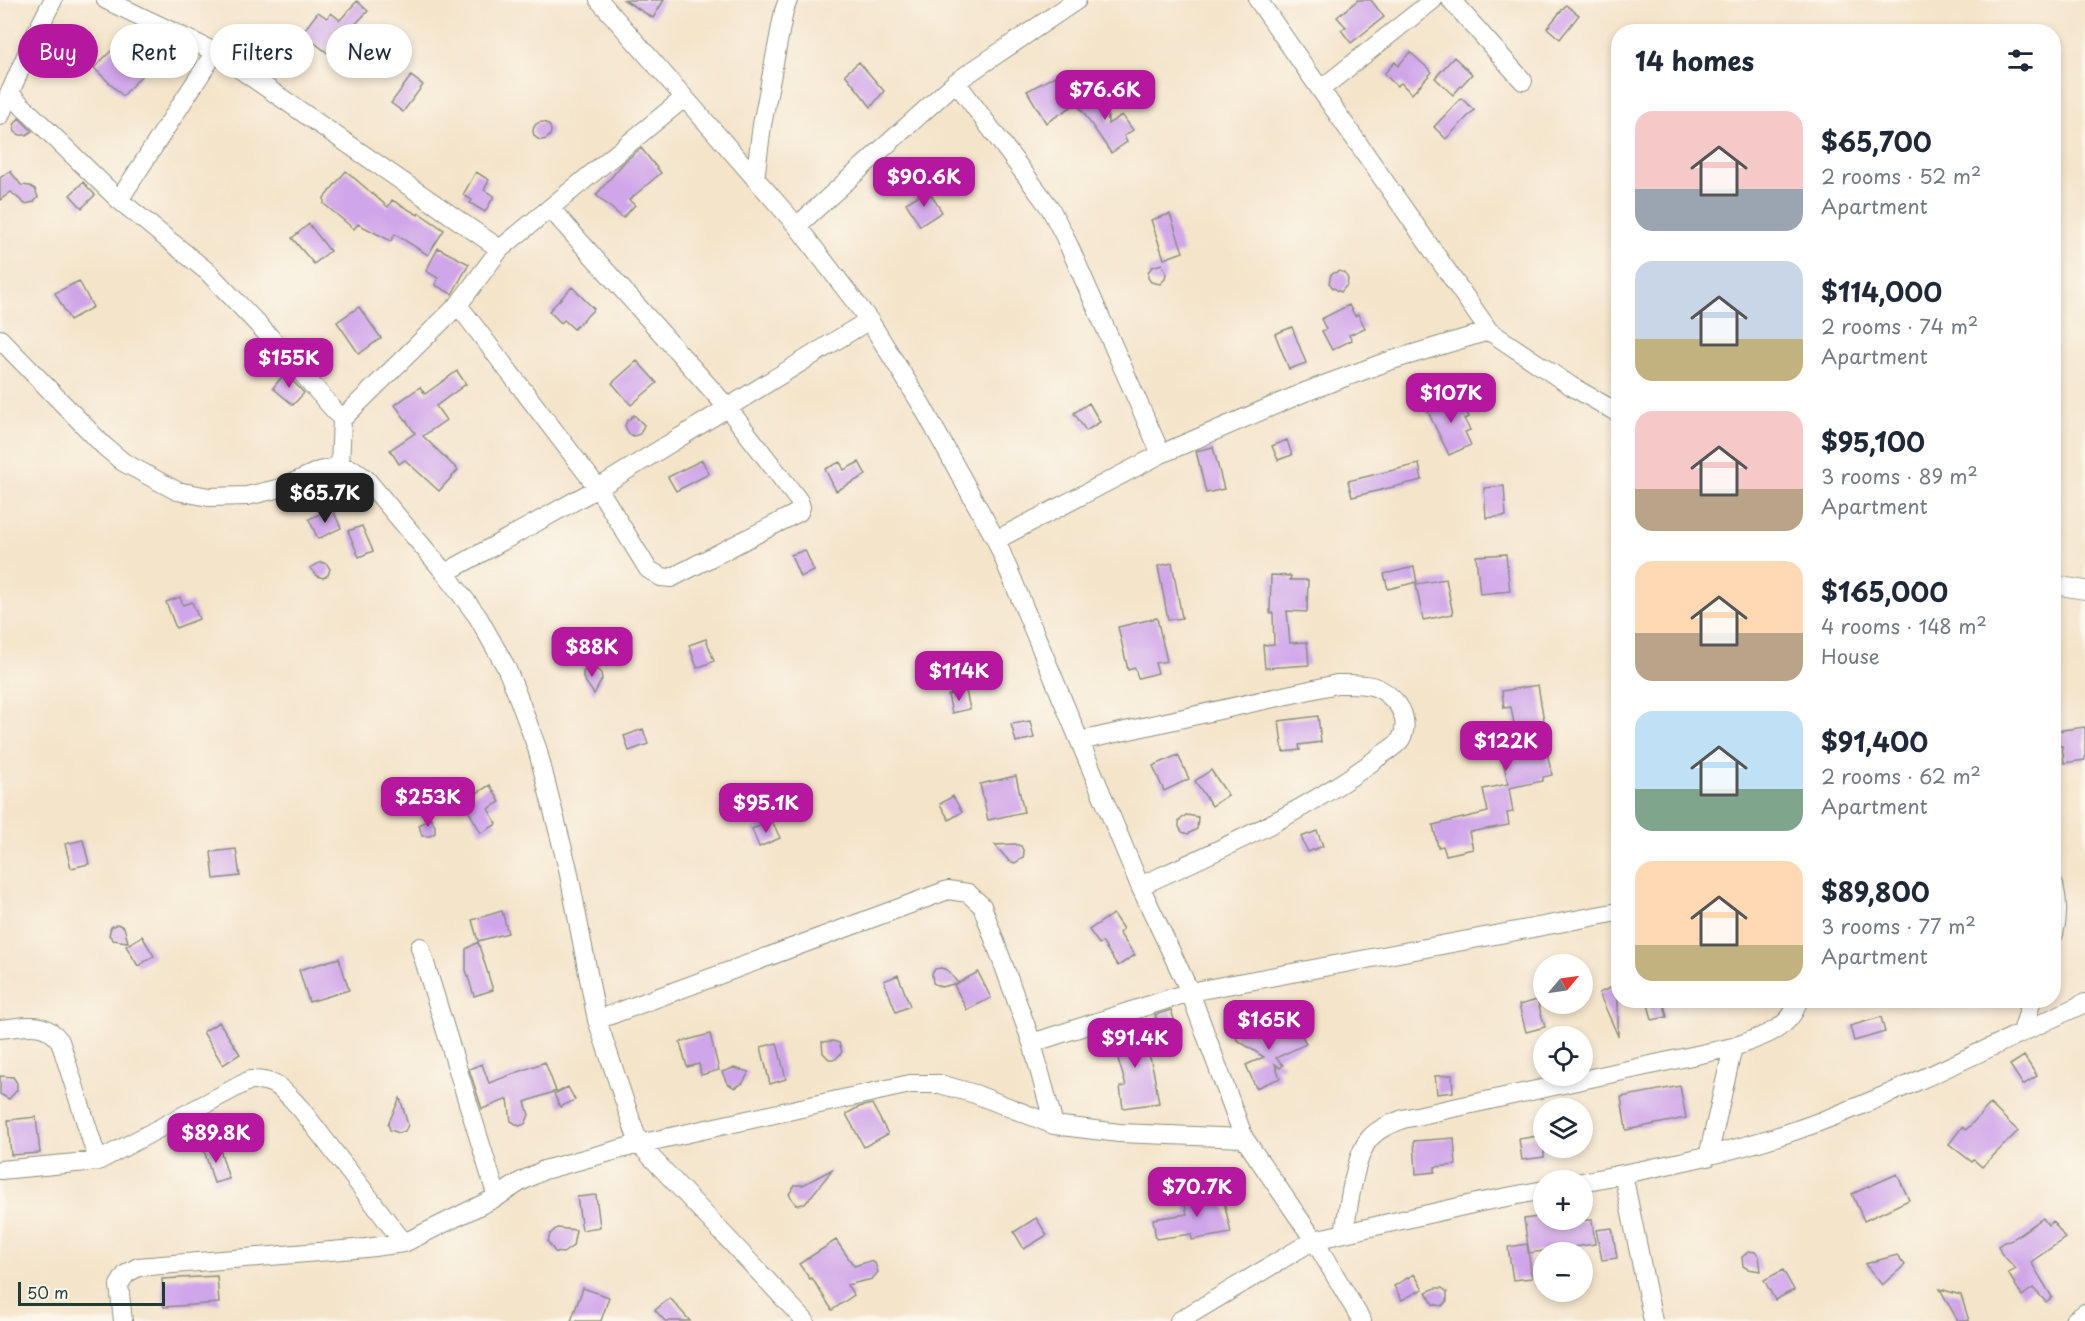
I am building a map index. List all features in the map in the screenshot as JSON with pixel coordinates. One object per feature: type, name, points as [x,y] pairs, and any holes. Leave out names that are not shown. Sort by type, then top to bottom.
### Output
[{"type":"street","points":[[0,116],[53,0]]},
{"type":"street","points":[[106,0],[210,50]]},
{"type":"street","points":[[598,0],[797,226],[869,320],[921,404],[996,540],[1140,886],[1190,992],[1244,1138],[1314,1240],[1362,1321]]},
{"type":"street","points":[[755,179],[762,125],[788,0]]},
{"type":"street","points":[[797,226],[956,82],[1077,0]]},
{"type":"street","points":[[1258,0],[1489,331],[1571,386],[1611,409]]},
{"type":"street","points":[[1321,89],[1433,0]]},
{"type":"street","points":[[1451,0],[1523,81]]},
{"type":"street","points":[[118,200],[210,60]]},
{"type":"street","points":[[253,78],[500,249]]},
{"type":"street","points":[[956,82],[1050,208],[1161,454]]},
{"type":"street","points":[[9,93],[118,200],[208,272],[270,337],[342,419]]},
{"type":"street","points":[[340,466],[342,419],[458,305],[500,249],[684,98]]},
{"type":"street","points":[[458,305],[598,488],[648,569],[661,577],[671,578],[799,512],[801,507],[799,501],[727,407],[550,208]]},
{"type":"street","points":[[445,573],[598,488],[869,320]]},
{"type":"street","points":[[996,540],[1161,454],[1305,392],[1386,362],[1489,331]]},
{"type":"street","points":[[0,339],[104,446],[123,462],[177,491],[209,497],[247,496],[281,488],[320,471],[340,466],[354,470],[366,479],[445,573],[477,617],[506,667],[537,748],[568,869],[597,1020],[639,1144],[805,1321]]},
{"type":"street","points":[[2061,586],[2085,590]]},
{"type":"street","points":[[1080,741],[1337,684],[1368,684],[1385,690],[1400,708],[1406,725],[1400,741],[1359,772],[1252,835],[1140,886]]},
{"type":"street","points":[[597,1020],[948,890],[968,893],[982,906],[1032,1043],[1054,1125]]},
{"type":"street","points":[[1032,1043],[1190,992],[1611,913]]},
{"type":"street","points":[[420,947],[496,1197]]},
{"type":"street","points":[[1593,1180],[1708,1157],[1809,1125],[1903,1088],[2085,1003]]},
{"type":"street","points":[[1344,1232],[1361,1152],[1371,1137],[1384,1126],[1403,1119],[1733,1047],[1769,1034],[1786,1023],[1796,1008]]},
{"type":"street","points":[[2022,1032],[2030,1008]]},
{"type":"street","points":[[0,1029],[42,1026],[52,1030],[60,1041],[98,1161]]},
{"type":"street","points":[[1708,1157],[1733,1047]]},
{"type":"street","points":[[0,1170],[98,1161],[250,1080],[265,1079],[284,1090],[302,1109],[404,1243]]},
{"type":"street","points":[[123,1321],[119,1285],[126,1274],[138,1267],[404,1243],[544,1170],[639,1144],[910,1084],[940,1084],[975,1094],[1054,1125],[1119,1133],[1244,1138]]},
{"type":"street","points":[[1623,1174],[1653,1321]]},
{"type":"street","points":[[1179,1321],[1314,1240],[1533,1192]]},
{"type":"street","points":[[2074,1321],[2085,1313]]},
{"type":"building","points":[[624,0],[664,0],[653,18]]},
{"type":"building","points":[[1358,0],[1371,0],[1384,17],[1351,43],[1341,30],[1346,27],[1337,17]]},
{"type":"building","points":[[357,1],[368,11],[356,24],[326,24],[326,52],[314,42],[314,24],[309,24],[318,12],[327,18],[331,13],[340,20]]},
{"type":"building","points":[[1566,5],[1579,15],[1560,39],[1547,28]]},
{"type":"building","points":[[110,52],[110,78],[139,78],[123,96],[98,72],[98,64]]},
{"type":"building","points":[[1410,52],[1432,72],[1412,94],[1401,83],[1397,86],[1384,74],[1395,62],[1398,66]]},
{"type":"building","points":[[1454,57],[1472,74],[1453,95],[1435,78]]},
{"type":"building","points":[[859,62],[884,91],[871,107],[845,74]]},
{"type":"building","points":[[1059,74],[1064,83],[1067,81],[1079,102],[1046,123],[1027,91]]},
{"type":"building","points":[[412,77],[423,85],[403,112],[391,103],[410,78]]},
{"type":"building","points":[[1097,90],[1107,95],[1108,124],[1122,115],[1133,130],[1124,136],[1127,142],[1111,153],[1078,105]]},
{"type":"building","points":[[1461,98],[1474,110],[1446,139],[1434,127]]},
{"type":"building","points":[[19,118],[32,131],[26,135],[15,132],[14,125]]},
{"type":"building","points":[[538,122],[546,122],[551,127],[549,138],[538,140],[533,135],[533,127]]},
{"type":"building","points":[[641,148],[661,173],[629,200],[635,205],[623,218],[596,195],[625,161]]},
{"type":"building","points":[[10,171],[21,185],[35,189],[38,197],[34,202],[25,204],[11,192],[0,200],[0,178]]},
{"type":"building","points":[[346,171],[388,207],[392,200],[418,215],[419,213],[444,230],[428,255],[395,234],[391,241],[358,224],[354,229],[324,204],[324,198]]},
{"type":"building","points":[[476,172],[489,180],[484,190],[494,196],[485,212],[470,203],[472,200],[463,195]]},
{"type":"building","points":[[83,182],[95,195],[82,208],[70,195]]},
{"type":"building","points":[[928,190],[942,212],[920,226],[906,203]]},
{"type":"building","points":[[1170,214],[1183,252],[1164,259],[1151,220]]},
{"type":"building","points":[[309,224],[330,251],[314,264],[292,238]]},
{"type":"building","points":[[438,248],[469,264],[452,294],[435,285],[438,278],[426,271]]},
{"type":"building","points":[[1162,264],[1166,273],[1165,279],[1160,284],[1151,282],[1148,272],[1152,267]]},
{"type":"building","points":[[1339,271],[1345,273],[1348,279],[1347,285],[1341,292],[1329,283],[1331,274]]},
{"type":"building","points":[[79,281],[93,307],[70,320],[55,293]]},
{"type":"building","points":[[572,287],[594,309],[574,329],[564,320],[561,323],[549,311]]},
{"type":"building","points":[[1349,305],[1355,316],[1358,314],[1365,328],[1349,335],[1352,340],[1332,350],[1322,331],[1326,329],[1321,319]]},
{"type":"building","points":[[359,307],[381,338],[359,354],[337,322]]},
{"type":"building","points":[[1292,327],[1306,363],[1289,369],[1275,334]]},
{"type":"building","points":[[637,361],[657,383],[631,405],[612,383]]},
{"type":"building","points":[[457,371],[466,384],[436,406],[446,420],[423,436],[458,470],[439,491],[405,460],[399,464],[390,450],[415,433],[395,405],[420,387],[425,394]]},
{"type":"building","points":[[285,373],[304,393],[293,405],[273,388]]},
{"type":"building","points":[[1458,395],[1469,417],[1464,419],[1470,430],[1465,432],[1471,445],[1449,455],[1427,410]]},
{"type":"building","points":[[1089,403],[1100,422],[1086,431],[1074,413]]},
{"type":"building","points":[[634,415],[644,425],[640,434],[634,436],[629,434],[625,426]]},
{"type":"building","points":[[1287,440],[1292,455],[1278,460],[1272,446]]},
{"type":"building","points":[[1213,447],[1224,489],[1206,493],[1196,451]]},
{"type":"building","points":[[702,460],[709,474],[676,491],[668,477]]},
{"type":"building","points":[[840,462],[844,470],[859,462],[866,475],[836,491],[825,469]]},
{"type":"building","points":[[1419,464],[1422,480],[1352,497],[1348,481]]},
{"type":"building","points":[[1504,486],[1506,516],[1486,518],[1484,488]]},
{"type":"building","points":[[332,508],[341,528],[318,539],[309,519]]},
{"type":"building","points":[[362,526],[373,551],[359,557],[348,531]]},
{"type":"building","points":[[805,550],[814,571],[800,577],[791,555]]},
{"type":"building","points":[[1506,554],[1510,591],[1480,594],[1476,556]]},
{"type":"building","points":[[321,562],[327,564],[330,569],[328,575],[323,578],[317,576],[310,568]]},
{"type":"building","points":[[1172,563],[1182,618],[1168,620],[1158,566]]},
{"type":"building","points":[[1414,567],[1417,582],[1388,589],[1384,574]]},
{"type":"building","points":[[1271,575],[1291,576],[1290,580],[1308,580],[1307,612],[1287,611],[1290,643],[1307,642],[1309,665],[1265,668],[1263,645],[1274,644],[1273,613],[1270,613]]},
{"type":"building","points":[[1446,579],[1453,614],[1423,620],[1416,584]]},
{"type":"building","points":[[180,597],[183,605],[192,602],[199,619],[176,628],[166,602]]},
{"type":"building","points":[[1157,618],[1167,661],[1155,663],[1158,673],[1138,678],[1135,668],[1128,670],[1118,627]]},
{"type":"building","points":[[706,639],[714,661],[697,668],[689,645]]},
{"type":"building","points":[[588,667],[594,667],[601,673],[602,679],[594,694],[583,678],[583,672]]},
{"type":"building","points":[[1538,685],[1546,733],[1543,734],[1552,775],[1543,777],[1543,781],[1509,788],[1513,812],[1507,813],[1509,825],[1469,832],[1473,849],[1446,855],[1443,846],[1438,847],[1433,825],[1488,812],[1483,789],[1508,784],[1503,761],[1510,760],[1509,754],[1519,752],[1511,707],[1504,708],[1502,691]]},
{"type":"building","points":[[966,691],[970,709],[952,713],[948,695]]},
{"type":"building","points":[[1318,716],[1321,742],[1299,745],[1300,750],[1283,752],[1279,721]]},
{"type":"building","points":[[1030,721],[1034,738],[1016,742],[1011,724]]},
{"type":"building","points":[[2085,727],[2085,760],[2064,763],[2061,730]]},
{"type":"building","points":[[643,729],[648,744],[629,751],[624,736]]},
{"type":"building","points":[[1178,755],[1189,779],[1164,791],[1153,766]]},
{"type":"building","points":[[1211,770],[1228,795],[1212,806],[1195,781]]},
{"type":"building","points":[[1016,776],[1024,812],[988,820],[980,784]]},
{"type":"building","points":[[490,785],[500,802],[488,809],[497,824],[481,833],[463,801]]},
{"type":"building","points":[[439,791],[447,801],[435,809],[430,798]]},
{"type":"building","points":[[953,796],[962,812],[949,820],[940,804]]},
{"type":"building","points":[[1186,815],[1198,817],[1197,829],[1188,834],[1182,832],[1179,827],[1179,821]]},
{"type":"building","points":[[431,818],[435,826],[435,833],[422,836],[419,825]]},
{"type":"building","points":[[772,821],[780,838],[759,847],[752,829]]},
{"type":"building","points":[[1317,831],[1323,846],[1308,852],[1301,837]]},
{"type":"building","points":[[83,840],[89,864],[71,868],[65,844]]},
{"type":"building","points":[[995,845],[1021,846],[1024,852],[1023,858],[1015,863],[1009,861]]},
{"type":"building","points":[[236,849],[240,876],[214,879],[211,852]]},
{"type":"building","points":[[502,911],[508,933],[478,941],[472,920]]},
{"type":"building","points":[[1113,914],[1123,929],[1119,933],[1135,955],[1118,966],[1102,942],[1099,944],[1089,930]]},
{"type":"building","points":[[117,924],[124,927],[128,942],[113,940],[109,935],[111,927]]},
{"type":"building","points":[[142,936],[154,956],[138,966],[126,946]]},
{"type":"building","points":[[478,942],[493,990],[474,996],[466,970],[466,949]]},
{"type":"building","points":[[339,958],[349,990],[309,1002],[299,970]]},
{"type":"building","points":[[935,969],[947,970],[958,983],[941,987],[933,983],[932,974]]},
{"type":"building","points":[[978,972],[991,998],[967,1010],[954,985]]},
{"type":"building","points":[[898,975],[910,1006],[896,1012],[884,981]]},
{"type":"building","points":[[1611,987],[1611,1008],[1618,1008],[1618,1036],[1599,993]]},
{"type":"building","points":[[1533,1001],[1533,1014],[1541,1014],[1545,1026],[1533,1026],[1533,1030],[1526,1032],[1519,1005]]},
{"type":"building","points":[[1649,1008],[1665,1008],[1667,1017],[1652,1020]]},
{"type":"building","points":[[1171,1010],[1177,1028],[1161,1033],[1155,1015]]},
{"type":"building","points":[[1881,1017],[1885,1032],[1854,1041],[1850,1026]]},
{"type":"building","points":[[219,1022],[240,1054],[223,1065],[203,1032]]},
{"type":"building","points":[[1296,1022],[1306,1044],[1276,1058],[1283,1065],[1280,1068],[1275,1064],[1280,1078],[1256,1088],[1246,1065],[1264,1057],[1237,1040],[1235,1034],[1237,1029],[1242,1025],[1248,1026],[1260,1039]]},
{"type":"building","points":[[1141,1026],[1153,1069],[1159,1103],[1123,1108],[1120,1087],[1126,1086],[1111,1035]]},
{"type":"building","points":[[710,1034],[719,1070],[701,1075],[699,1064],[687,1067],[680,1042]]},
{"type":"building","points":[[822,1042],[839,1043],[842,1052],[836,1059],[829,1059],[823,1053]]},
{"type":"building","points":[[777,1043],[786,1079],[770,1084],[761,1047]]},
{"type":"building","points":[[2024,1056],[2037,1076],[2023,1085],[2010,1065]]},
{"type":"building","points":[[545,1062],[556,1091],[525,1102],[529,1115],[525,1124],[519,1126],[511,1121],[508,1099],[482,1109],[469,1069],[482,1064],[489,1083]]},
{"type":"building","points":[[734,1068],[749,1072],[743,1083],[735,1088],[727,1083],[722,1072]]},
{"type":"building","points":[[1452,1075],[1453,1092],[1437,1094],[1435,1076]]},
{"type":"building","points":[[0,1076],[13,1077],[17,1083],[17,1090],[9,1099],[0,1094]]},
{"type":"building","points":[[1680,1086],[1686,1118],[1626,1130],[1621,1097]]},
{"type":"building","points":[[568,1087],[575,1100],[560,1107],[554,1094]]},
{"type":"building","points":[[400,1098],[408,1125],[405,1131],[399,1133],[390,1130],[388,1124]]},
{"type":"building","points":[[872,1104],[888,1134],[864,1147],[846,1114],[859,1107]]},
{"type":"building","points":[[1990,1104],[2018,1131],[1982,1167],[1949,1144],[1962,1127],[1966,1130]]},
{"type":"building","points":[[36,1117],[40,1153],[11,1155],[8,1120]]},
{"type":"building","points":[[1533,1137],[1533,1158],[1537,1158],[1522,1160],[1519,1139]]},
{"type":"building","points":[[1454,1138],[1456,1165],[1435,1167],[1435,1172],[1416,1174],[1414,1141]]},
{"type":"building","points":[[219,1146],[229,1179],[214,1183],[204,1150]]},
{"type":"building","points":[[833,1169],[805,1204],[796,1205],[789,1194],[795,1185],[803,1185]]},
{"type":"building","points":[[1897,1174],[1909,1200],[1864,1221],[1852,1194]]},
{"type":"building","points":[[1221,1188],[1231,1233],[1192,1240],[1191,1234],[1156,1239],[1153,1219],[1187,1214],[1183,1195]]},
{"type":"building","points":[[596,1195],[600,1227],[582,1230],[577,1197]]},
{"type":"building","points":[[1036,1218],[1047,1235],[1024,1249],[1014,1232]]},
{"type":"building","points":[[1533,1218],[1533,1230],[1593,1230],[1593,1228],[1595,1244],[1593,1242],[1533,1242],[1533,1252],[1529,1253],[1524,1219]]},
{"type":"building","points":[[2043,1218],[2048,1225],[2053,1221],[2065,1238],[2031,1262],[2052,1297],[2046,1302],[2033,1288],[2022,1296],[2008,1273],[2016,1269],[2001,1253],[1998,1246],[2010,1241]]},
{"type":"building","points":[[557,1228],[576,1230],[573,1246],[563,1253],[555,1252],[548,1242],[550,1234]]},
{"type":"building","points":[[1612,1228],[1617,1258],[1602,1260],[1596,1230]]},
{"type":"building","points":[[836,1240],[854,1266],[870,1261],[875,1263],[878,1272],[872,1279],[847,1285],[854,1295],[832,1310],[812,1278],[810,1279],[799,1264]]},
{"type":"building","points":[[1527,1244],[1532,1278],[1513,1280],[1508,1247]]},
{"type":"building","points":[[1749,1251],[1759,1256],[1761,1271],[1743,1266],[1742,1257]]},
{"type":"building","points":[[1897,1255],[1905,1265],[1882,1285],[1865,1264]]},
{"type":"building","points":[[1783,1270],[1794,1290],[1775,1300],[1764,1280]]},
{"type":"building","points":[[1414,1274],[1423,1289],[1402,1300],[1394,1286]]},
{"type":"building","points":[[217,1276],[219,1303],[164,1307],[162,1279]]},
{"type":"building","points":[[583,1288],[609,1297],[601,1321],[571,1321]]},
{"type":"building","points":[[1442,1288],[1447,1292],[1447,1301],[1442,1306],[1433,1304],[1426,1292]]},
{"type":"building","points":[[1940,1289],[1961,1295],[1969,1321],[1958,1321]]},
{"type":"building","points":[[670,1298],[690,1321],[665,1321],[655,1310]]}]
